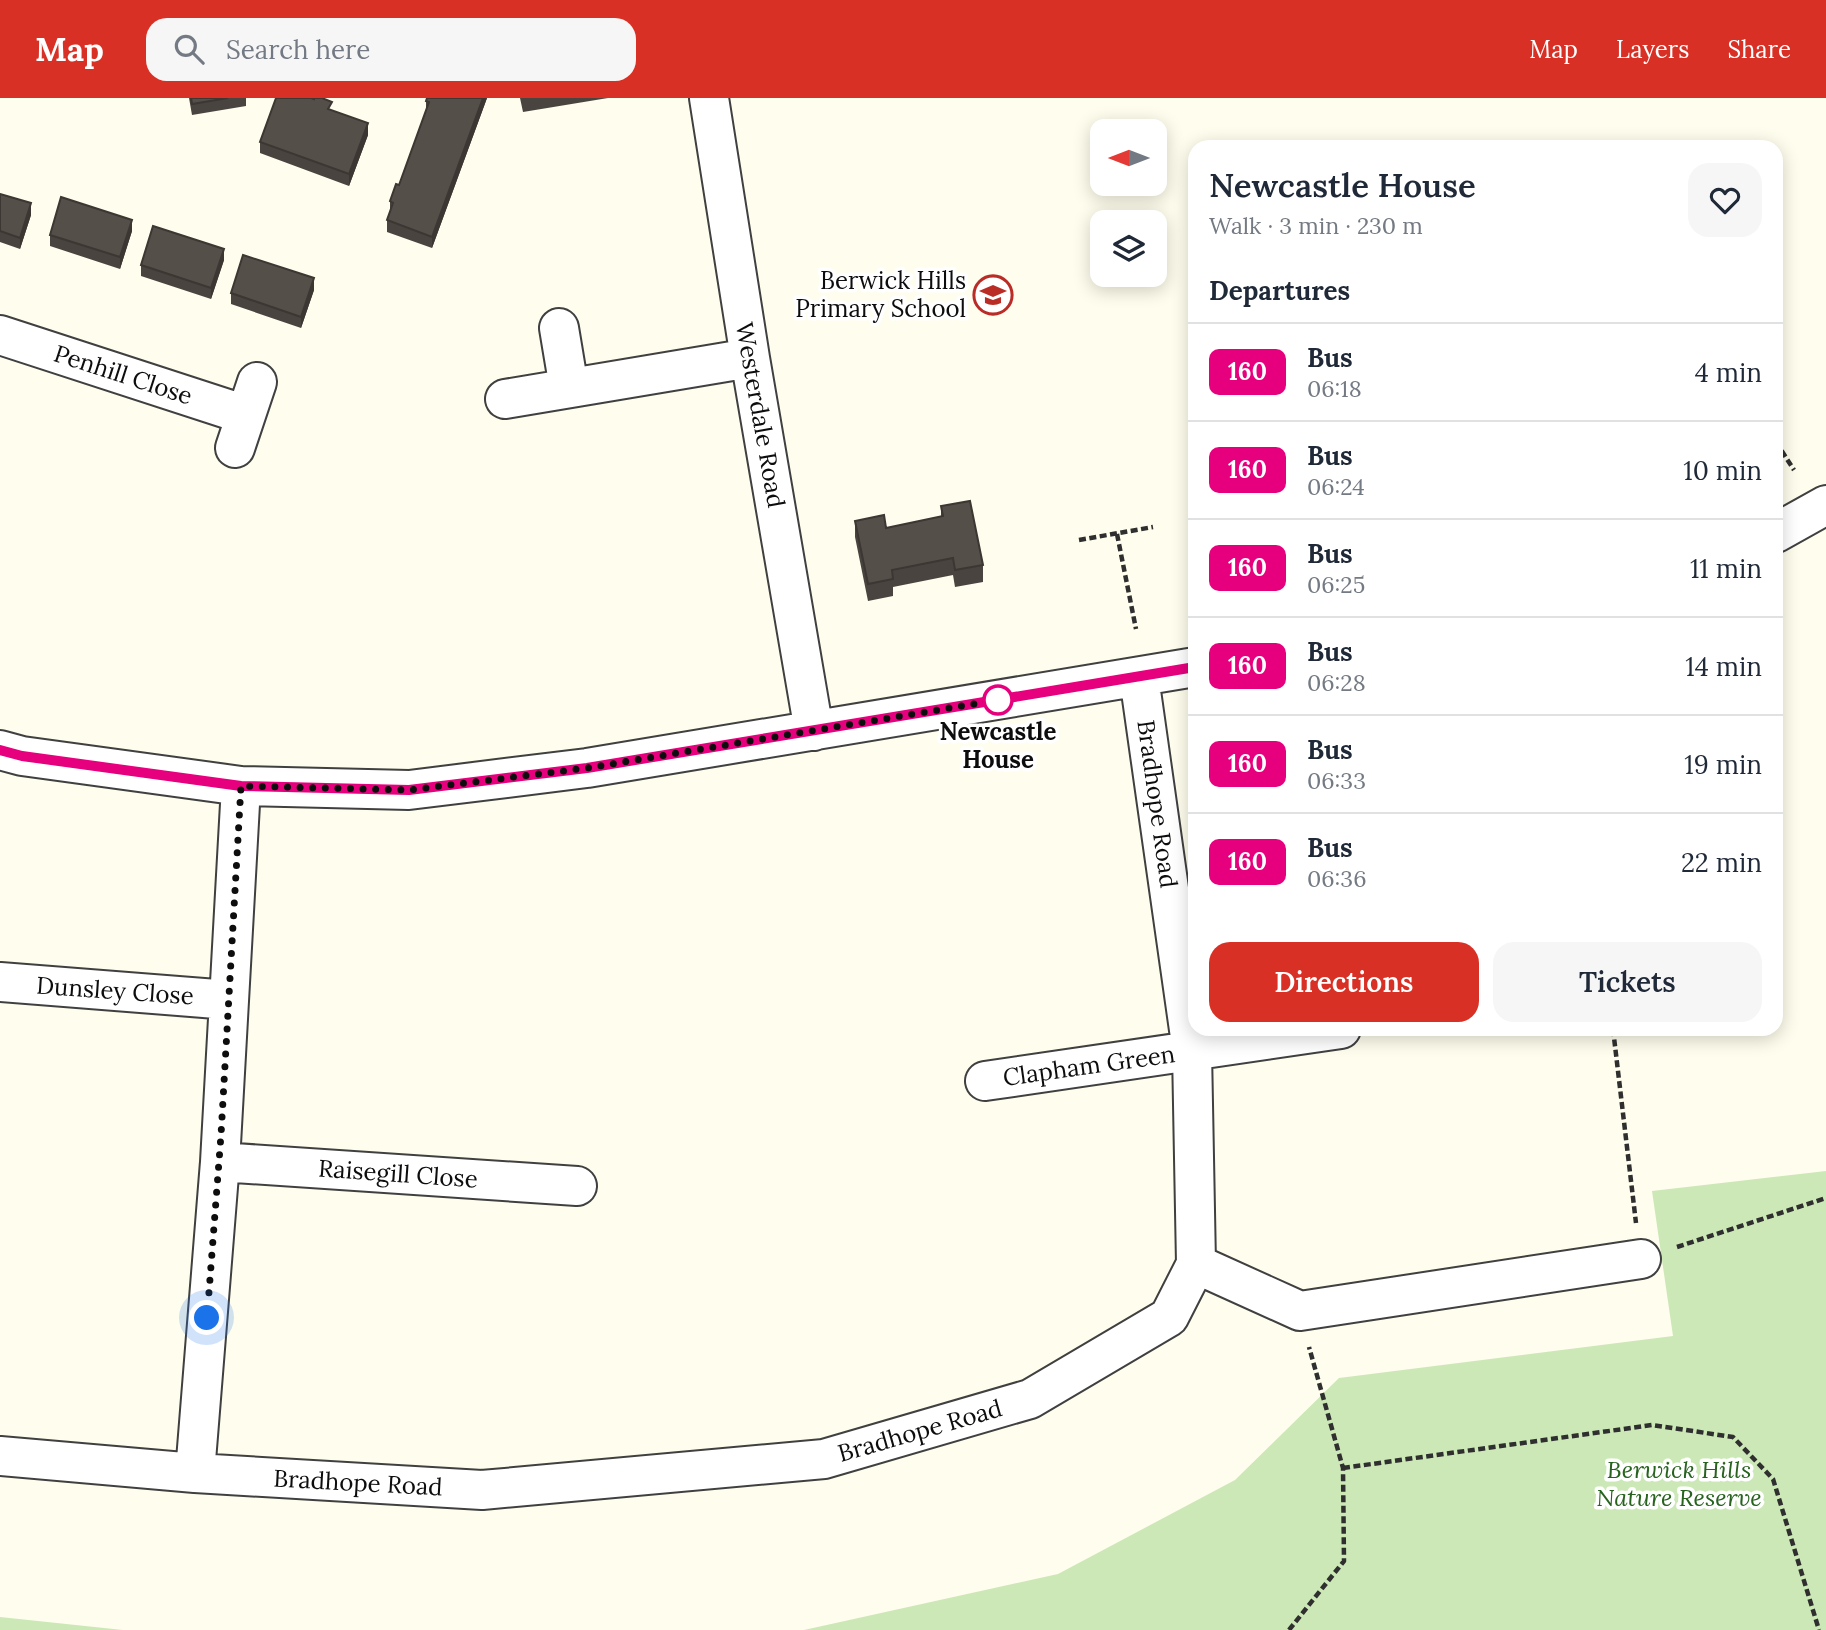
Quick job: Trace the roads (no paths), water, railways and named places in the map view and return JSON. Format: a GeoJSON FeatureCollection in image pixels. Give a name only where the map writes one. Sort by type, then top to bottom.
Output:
{"type":"FeatureCollection","features":[{"type":"Feature","properties":{"kind":"street","name":"Westerdale Road"},"geometry":{"type":"LineString","coordinates":[[709,98],[814,731]]}},
{"type":"Feature","properties":{"kind":"street"},"geometry":{"type":"LineString","coordinates":[[559,328],[569,388]]}},
{"type":"Feature","properties":{"kind":"street","name":"Penhill Close"},"geometry":{"type":"LineString","coordinates":[[0,335],[246,415]]}},
{"type":"Feature","properties":{"kind":"street"},"geometry":{"type":"LineString","coordinates":[[505,399],[750,358]]}},
{"type":"Feature","properties":{"kind":"street"},"geometry":{"type":"LineString","coordinates":[[1783,529],[1826,505]]}},
{"type":"Feature","properties":{"kind":"street"},"geometry":{"type":"LineString","coordinates":[[0,750],[22,756],[241,786],[409,790],[587,768],[1188,668]]}},
{"type":"Feature","properties":{"kind":"street","name":"Bradhope Road"},"geometry":{"type":"LineString","coordinates":[[1139,677],[1188,1023]]}},
{"type":"Feature","properties":{"kind":"street"},"geometry":{"type":"LineString","coordinates":[[195,1473],[219,1162],[241,786]]}},
{"type":"Feature","properties":{"kind":"street","name":"Dunsley Close"},"geometry":{"type":"LineString","coordinates":[[0,982],[229,1000]]}},
{"type":"Feature","properties":{"kind":"street","name":"Bradhope Road"},"geometry":{"type":"LineString","coordinates":[[0,1456],[195,1473],[482,1490],[824,1459],[1030,1399],[1169,1317],[1196,1264],[1190,1036]]}},
{"type":"Feature","properties":{"kind":"street","name":"Clapham Green"},"geometry":{"type":"LineString","coordinates":[[985,1081],[1294,1036]]}},
{"type":"Feature","properties":{"kind":"street","name":"Raisegill Close"},"geometry":{"type":"LineString","coordinates":[[219,1162],[577,1186]]}},
{"type":"Feature","properties":{"kind":"street"},"geometry":{"type":"LineString","coordinates":[[1196,1264],[1300,1311],[1641,1259]]}},
{"type":"Feature","properties":{"kind":"place","name":"Berwick Hills Primary School"},"geometry":{"type":"Point","coordinates":[993,295]}},
{"type":"Feature","properties":{"kind":"place","name":"Newcastle House"},"geometry":{"type":"Point","coordinates":[998,700]}},
{"type":"Feature","properties":{"kind":"park label","name":"Berwick Hills Nature Reserve"},"geometry":{"type":"Point","coordinates":[1679,1484]}}]}
